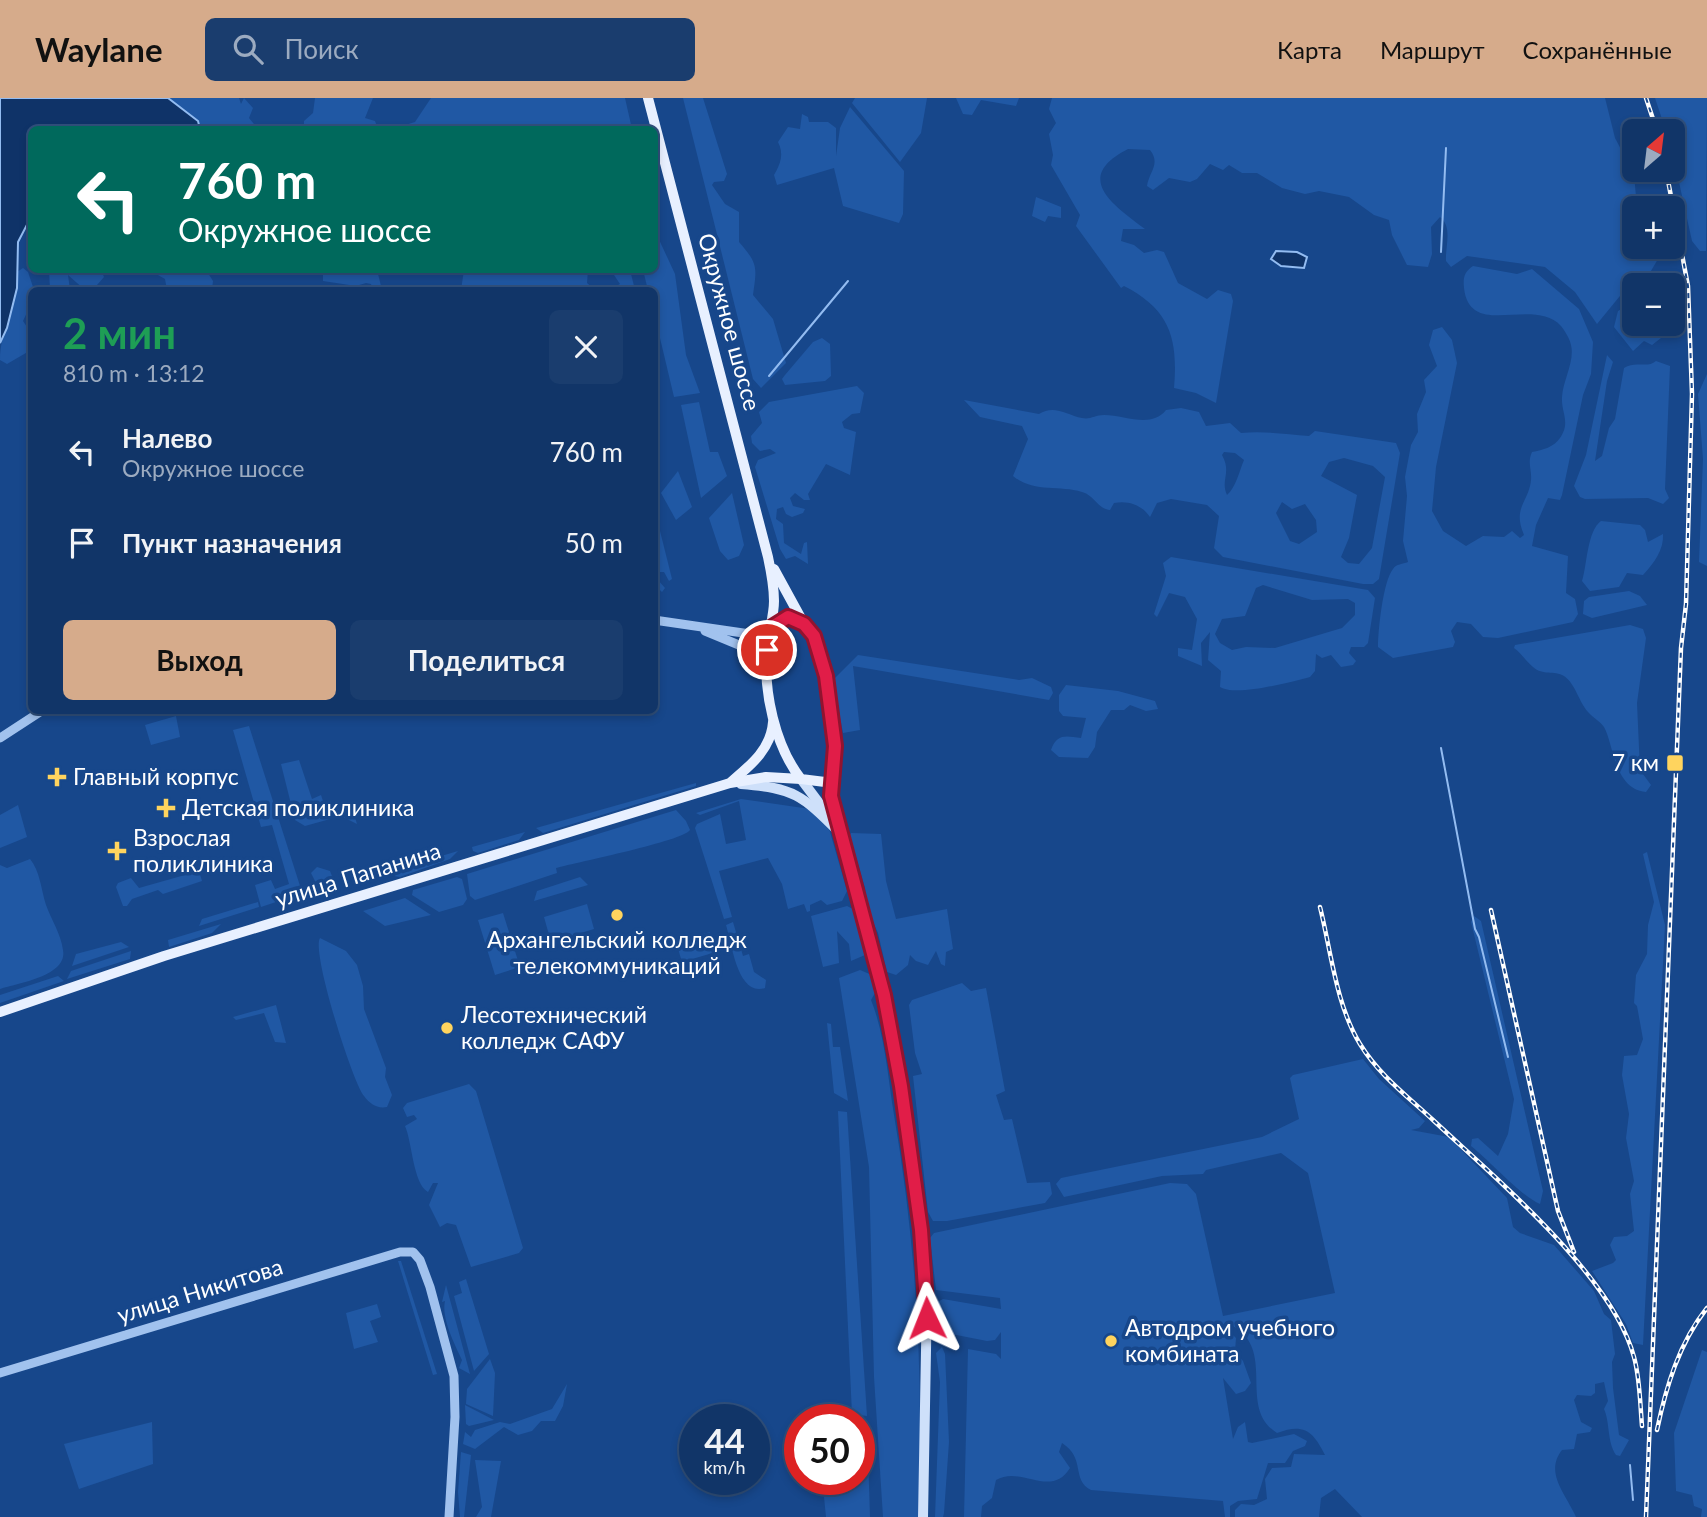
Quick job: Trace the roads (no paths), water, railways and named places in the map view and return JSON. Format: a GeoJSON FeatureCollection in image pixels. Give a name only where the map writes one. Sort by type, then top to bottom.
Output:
{"type":"FeatureCollection","features":[{"type":"Feature","properties":{"kind":"main road","name":"Окружное шоссе"},"geometry":{"type":"LineString","coordinates":[[648,98],[655,126]]}},
{"type":"Feature","properties":{"kind":"main road","name":"Окружное шоссе"},"geometry":{"type":"LineString","coordinates":[[658,136],[768,557],[774,601],[767,666],[773,715],[786,757],[839,833]]}},
{"type":"Feature","properties":{"kind":"main road","name":"Окружное шоссе"},"geometry":{"type":"LineString","coordinates":[[768,557],[804,624],[814,636],[826,676],[834,725],[835,771],[831,796],[884,995],[912,1154],[927,1295],[923,1517]]}},
{"type":"Feature","properties":{"kind":"main road"},"geometry":{"type":"LineString","coordinates":[[769,629],[788,617],[804,624]]}},
{"type":"Feature","properties":{"kind":"main road","name":"улица Папанина"},"geometry":{"type":"LineString","coordinates":[[730,783],[760,757],[771,736],[773,715]]}},
{"type":"Feature","properties":{"kind":"main road"},"geometry":{"type":"LineString","coordinates":[[801,779],[825,782],[835,771]]}},
{"type":"Feature","properties":{"kind":"main road","name":"улица Папанина"},"geometry":{"type":"LineString","coordinates":[[0,1012],[164,956],[730,783],[766,777],[801,779]]}},
{"type":"Feature","properties":{"kind":"main road","name":"улица Папанина"},"geometry":{"type":"LineString","coordinates":[[730,783],[775,787],[796,793],[809,802],[839,833]]}},
{"type":"Feature","properties":{"kind":"street"},"geometry":{"type":"LineString","coordinates":[[658,620],[750,634],[769,629]]}},
{"type":"Feature","properties":{"kind":"street"},"geometry":{"type":"LineString","coordinates":[[687,624],[751,650],[767,666]]}},
{"type":"Feature","properties":{"kind":"street"},"geometry":{"type":"LineString","coordinates":[[0,738],[37,714]]}},
{"type":"Feature","properties":{"kind":"street","name":"улица Никитова"},"geometry":{"type":"LineString","coordinates":[[0,1373],[325,1272],[400,1252],[413,1252],[420,1260],[430,1287],[454,1376],[455,1418],[449,1517]]}},
{"type":"Feature","properties":{"kind":"waterway"},"geometry":{"type":"LineString","coordinates":[[1441,252],[1446,148]]}},
{"type":"Feature","properties":{"kind":"waterway"},"geometry":{"type":"LineString","coordinates":[[769,376],[848,281]]}},
{"type":"Feature","properties":{"kind":"waterway"},"geometry":{"type":"LineString","coordinates":[[1441,748],[1475,929],[1508,1057]]}},
{"type":"Feature","properties":{"kind":"waterway"},"geometry":{"type":"LineString","coordinates":[[1630,1465],[1633,1500]]}},
{"type":"Feature","properties":{"kind":"railway"},"geometry":{"type":"LineString","coordinates":[[1646,98],[1653,119]]}},
{"type":"Feature","properties":{"kind":"railway"},"geometry":{"type":"LineString","coordinates":[[1646,1517],[1681,648],[1686,604],[1692,394],[1688,286],[1668,182]]}},
{"type":"Feature","properties":{"kind":"railway"},"geometry":{"type":"LineString","coordinates":[[1320,907],[1340,995],[1360,1044],[1394,1085],[1518,1199],[1577,1261],[1602,1294],[1622,1326],[1634,1357],[1642,1426]]}},
{"type":"Feature","properties":{"kind":"railway"},"geometry":{"type":"LineString","coordinates":[[1491,910],[1558,1211],[1574,1252]]}},
{"type":"Feature","properties":{"kind":"railway"},"geometry":{"type":"LineString","coordinates":[[1657,1430],[1681,1351],[1707,1308]]}},
{"type":"Feature","properties":{"kind":"place","name":"7 км"},"geometry":{"type":"Point","coordinates":[1675,763]}},
{"type":"Feature","properties":{"kind":"place","name":"Главный корпус"},"geometry":{"type":"Point","coordinates":[57,777]}},
{"type":"Feature","properties":{"kind":"place","name":"Детская поликлиника"},"geometry":{"type":"Point","coordinates":[166,808]}},
{"type":"Feature","properties":{"kind":"place","name":"Взрослая поликлиника"},"geometry":{"type":"Point","coordinates":[117,851]}},
{"type":"Feature","properties":{"kind":"place","name":"Архангельский колледж телекоммуникаций"},"geometry":{"type":"Point","coordinates":[617,915]}},
{"type":"Feature","properties":{"kind":"place","name":"Лесотехнический колледж САФУ"},"geometry":{"type":"Point","coordinates":[447,1028]}},
{"type":"Feature","properties":{"kind":"place","name":"Автодром учебного комбината"},"geometry":{"type":"Point","coordinates":[1111,1341]}}]}
